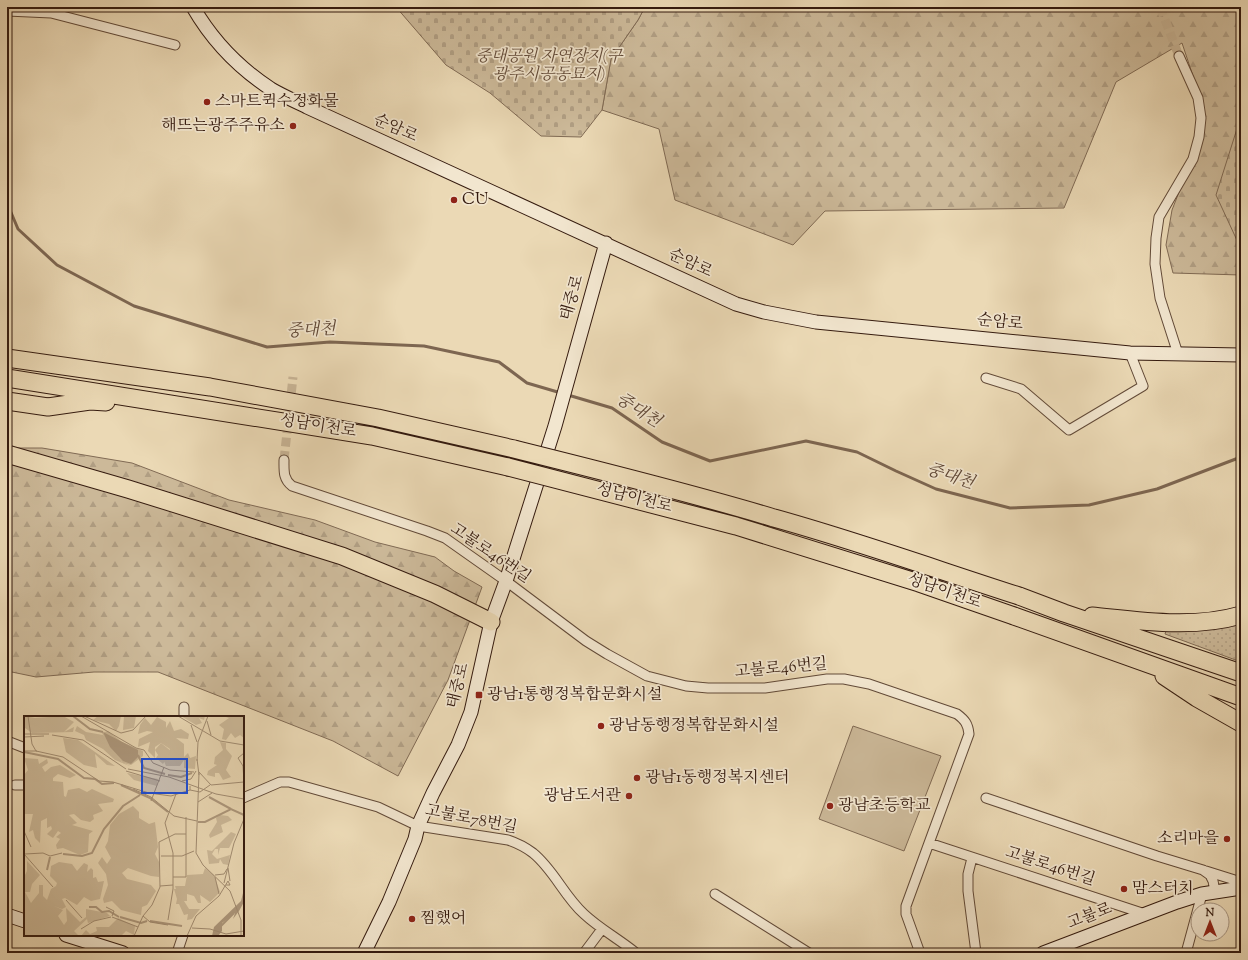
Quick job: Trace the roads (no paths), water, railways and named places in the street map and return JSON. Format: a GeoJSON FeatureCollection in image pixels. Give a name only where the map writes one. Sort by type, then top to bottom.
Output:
{"type":"FeatureCollection","features":[{"type":"Feature","properties":{"kind":"highway","name":"성남이천로"},"geometry":{"type":"LineString","coordinates":[[7,358],[225,390],[378,418],[514,449],[706,498],[893,555],[1019,596],[1241,674]]}},
{"type":"Feature","properties":{"kind":"highway","name":"성남이천로"},"geometry":{"type":"LineString","coordinates":[[7,378],[372,436],[508,467],[736,526],[919,583],[1241,696]]}},
{"type":"Feature","properties":{"kind":"highway"},"geometry":{"type":"LineString","coordinates":[[7,401],[48,407],[90,401],[198,408]]}},
{"type":"Feature","properties":{"kind":"highway"},"geometry":{"type":"LineString","coordinates":[[7,454],[128,489],[342,556],[435,594],[491,622]]}},
{"type":"Feature","properties":{"kind":"highway"},"geometry":{"type":"LineString","coordinates":[[1064,613],[1162,623],[1199,622],[1241,615]]}},
{"type":"Feature","properties":{"kind":"highway"},"geometry":{"type":"LineString","coordinates":[[1142,661],[1197,698],[1241,723]]}},
{"type":"Feature","properties":{"kind":"street","name":"순암로"},"geometry":{"type":"LineString","coordinates":[[193,7],[202,22],[221,46],[244,69],[272,89],[307,107],[736,304],[796,319],[1130,353],[1241,355]]}},
{"type":"Feature","properties":{"kind":"street"},"geometry":{"type":"LineString","coordinates":[[7,11],[51,13],[175,45]]}},
{"type":"Feature","properties":{"kind":"street"},"geometry":{"type":"LineString","coordinates":[[1178,354],[1160,298],[1155,264],[1156,238],[1159,217],[1193,160],[1200,131],[1201,118],[1198,98],[1180,56]]}},
{"type":"Feature","properties":{"kind":"street","name":"태중로"},"geometry":{"type":"LineString","coordinates":[[364,953],[389,902],[415,839],[418,826],[458,745],[471,712],[491,622],[506,581],[557,415],[606,243]]}},
{"type":"Feature","properties":{"kind":"street"},"geometry":{"type":"LineString","coordinates":[[986,378],[1020,389],[1069,430],[1143,386],[1130,353]]}},
{"type":"Feature","properties":{"kind":"street","name":"고불로46번길"},"geometry":{"type":"LineString","coordinates":[[284,460],[284,474],[287,482],[292,486],[444,538],[506,581],[591,644],[647,676],[686,686],[748,689],[827,679],[844,679],[869,684],[958,714],[965,720],[969,734],[929,843],[1145,914]]}},
{"type":"Feature","properties":{"kind":"street"},"geometry":{"type":"LineString","coordinates":[[184,707],[184,716]]}},
{"type":"Feature","properties":{"kind":"street"},"geometry":{"type":"LineString","coordinates":[[7,741],[24,748]]}},
{"type":"Feature","properties":{"kind":"street","name":"고불로78번길"},"geometry":{"type":"LineString","coordinates":[[244,798],[280,782],[289,782],[378,807],[418,826],[508,840],[522,845],[533,853],[546,866],[571,902],[585,916],[636,953]]}},
{"type":"Feature","properties":{"kind":"street"},"geometry":{"type":"LineString","coordinates":[[986,798],[1157,856],[1241,882]]}},
{"type":"Feature","properties":{"kind":"street"},"geometry":{"type":"LineString","coordinates":[[920,953],[906,914],[906,906],[929,843]]}},
{"type":"Feature","properties":{"kind":"street"},"geometry":{"type":"LineString","coordinates":[[972,858],[968,874],[968,891],[976,953]]}},
{"type":"Feature","properties":{"kind":"street"},"geometry":{"type":"LineString","coordinates":[[1203,870],[1210,875],[1215,891]]}},
{"type":"Feature","properties":{"kind":"street","name":"고불로"},"geometry":{"type":"LineString","coordinates":[[1044,953],[1145,914],[1202,894],[1241,888]]}},
{"type":"Feature","properties":{"kind":"street"},"geometry":{"type":"LineString","coordinates":[[715,894],[810,953]]}},
{"type":"Feature","properties":{"kind":"street"},"geometry":{"type":"LineString","coordinates":[[1186,953],[1202,894]]}},
{"type":"Feature","properties":{"kind":"street"},"geometry":{"type":"LineString","coordinates":[[7,915],[24,921]]}},
{"type":"Feature","properties":{"kind":"street"},"geometry":{"type":"LineString","coordinates":[[584,953],[602,929]]}},
{"type":"Feature","properties":{"kind":"street"},"geometry":{"type":"LineString","coordinates":[[69,936],[123,953]]}},
{"type":"Feature","properties":{"kind":"street"},"geometry":{"type":"LineString","coordinates":[[177,953],[183,936]]}},
{"type":"Feature","properties":{"kind":"waterway","name":"중대천"},"geometry":{"type":"LineString","coordinates":[[7,203],[18,229],[57,265],[134,306],[267,347],[330,342],[424,346],[499,362],[527,383],[561,393]]}},
{"type":"Feature","properties":{"kind":"waterway","name":"중대천"},"geometry":{"type":"LineString","coordinates":[[568,395],[612,408],[662,442],[710,461],[806,441],[857,452],[936,489],[1010,508],[1089,505],[1157,489],[1241,457]]}},
{"type":"Feature","properties":{"kind":"tunnel"},"geometry":{"type":"LineString","coordinates":[[1162,7],[1162,12],[1179,56]]}},
{"type":"Feature","properties":{"kind":"tunnel"},"geometry":{"type":"LineString","coordinates":[[284,460],[293,377]]}},
{"type":"Feature","properties":{"kind":"place","name":"스마트퀵수정화물"},"geometry":{"type":"Point","coordinates":[207,102]}},
{"type":"Feature","properties":{"kind":"place","name":"해뜨는광주주유소"},"geometry":{"type":"Point","coordinates":[293,126]}},
{"type":"Feature","properties":{"kind":"place","name":"CU"},"geometry":{"type":"Point","coordinates":[454,200]}},
{"type":"Feature","properties":{"kind":"place","name":"광남1통행정복합문화시설"},"geometry":{"type":"Point","coordinates":[479,695]}},
{"type":"Feature","properties":{"kind":"place","name":"광남동행정복합문화시설"},"geometry":{"type":"Point","coordinates":[601,726]}},
{"type":"Feature","properties":{"kind":"place","name":"광남1동행정복지센터"},"geometry":{"type":"Point","coordinates":[637,778]}},
{"type":"Feature","properties":{"kind":"place","name":"광남도서관"},"geometry":{"type":"Point","coordinates":[629,796]}},
{"type":"Feature","properties":{"kind":"place","name":"광남초등학교"},"geometry":{"type":"Point","coordinates":[830,806]}},
{"type":"Feature","properties":{"kind":"place","name":"소리마을"},"geometry":{"type":"Point","coordinates":[1227,839]}},
{"type":"Feature","properties":{"kind":"place","name":"맘스터치"},"geometry":{"type":"Point","coordinates":[1124,889]}},
{"type":"Feature","properties":{"kind":"place","name":"찜했어"},"geometry":{"type":"Point","coordinates":[412,919]}},
{"type":"Feature","properties":{"kind":"park label","name":"중대공원 자연장지(구 광주시공동묘지)"},"geometry":{"type":"Point","coordinates":[549,66]}}]}
